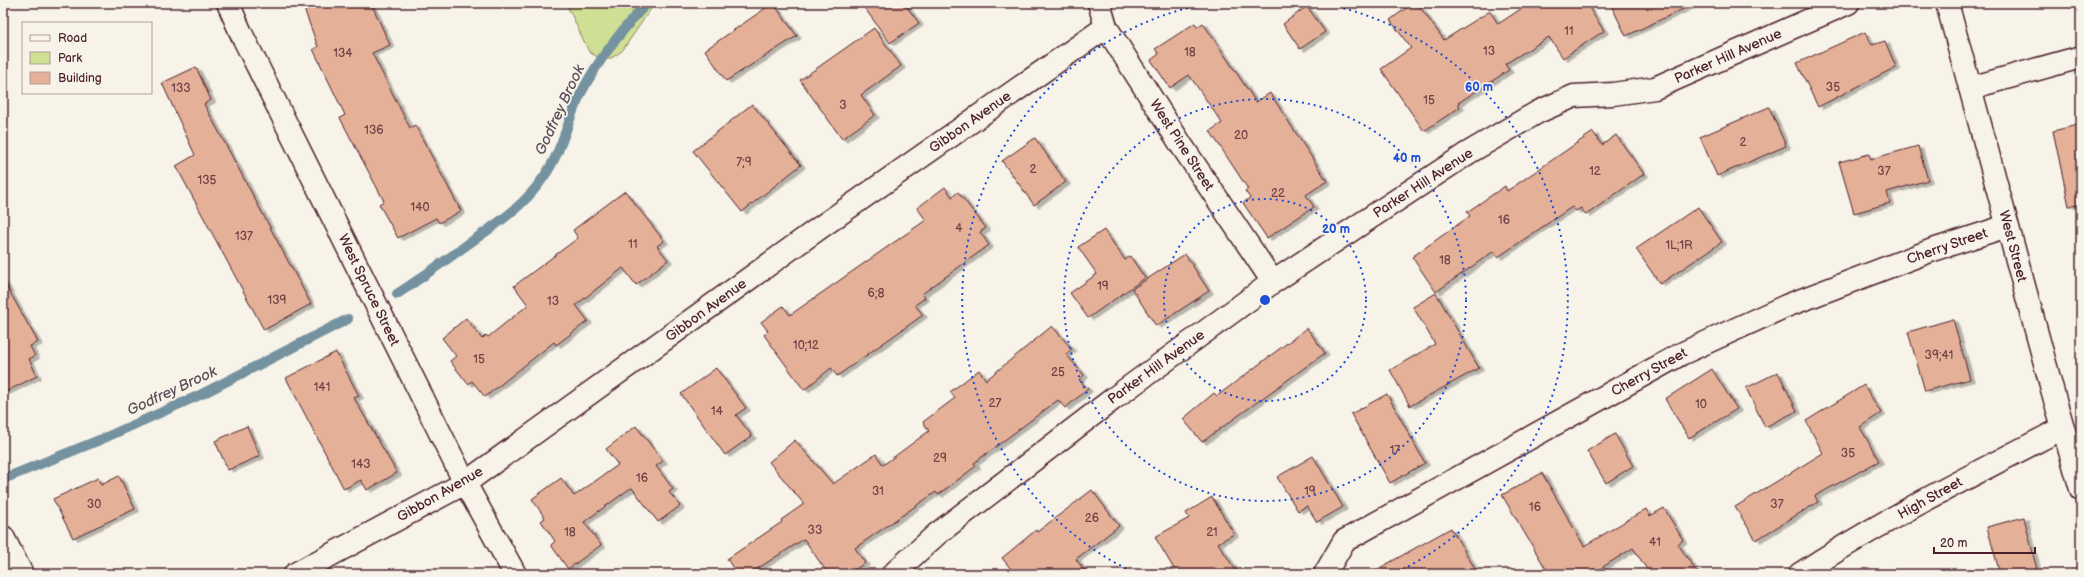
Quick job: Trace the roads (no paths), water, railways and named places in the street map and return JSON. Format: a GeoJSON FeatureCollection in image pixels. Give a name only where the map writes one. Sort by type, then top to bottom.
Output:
{"type":"FeatureCollection","features":[{"type":"Feature","properties":{"kind":"street","name":"West Spruce Street"},"geometry":{"type":"LineString","coordinates":[[228,3],[241,33],[465,483],[515,574]]}},
{"type":"Feature","properties":{"kind":"street","name":"West Pine Street"},"geometry":{"type":"LineString","coordinates":[[1099,3],[1106,27],[1272,282]]}},
{"type":"Feature","properties":{"kind":"street","name":"Parker Hill Avenue"},"geometry":{"type":"LineString","coordinates":[[893,574],[937,534],[1113,398],[1272,282],[1468,153],[1538,112],[1574,96],[1613,94],[1655,88],[1848,3]]}},
{"type":"Feature","properties":{"kind":"street","name":"West Street"},"geometry":{"type":"LineString","coordinates":[[1947,3],[2007,226],[2071,440],[2081,489]]}},
{"type":"Feature","properties":{"kind":"street","name":"Gibbon Avenue"},"geometry":{"type":"LineString","coordinates":[[295,574],[465,483],[818,229],[1106,27]]}},
{"type":"Feature","properties":{"kind":"street"},"geometry":{"type":"LineString","coordinates":[[1970,88],[2081,57]]}},
{"type":"Feature","properties":{"kind":"street","name":"Cherry Street"},"geometry":{"type":"LineString","coordinates":[[1325,574],[1344,541],[1681,354],[1786,306],[1930,251],[2007,226]]}},
{"type":"Feature","properties":{"kind":"street","name":"High Street"},"geometry":{"type":"LineString","coordinates":[[1800,574],[1834,552],[1950,486],[2071,440]]}},
{"type":"Feature","properties":{"kind":"street"},"geometry":{"type":"LineString","coordinates":[[3,537],[22,574]]}},
{"type":"Feature","properties":{"kind":"waterway","name":"Godfrey Brook"},"geometry":{"type":"LineString","coordinates":[[397,294],[496,224],[517,207],[535,189],[549,170],[575,106],[589,78],[616,39],[647,3]]}},
{"type":"Feature","properties":{"kind":"waterway","name":"Godfrey Brook"},"geometry":{"type":"LineString","coordinates":[[3,479],[102,439],[202,394],[348,319]]}}]}
